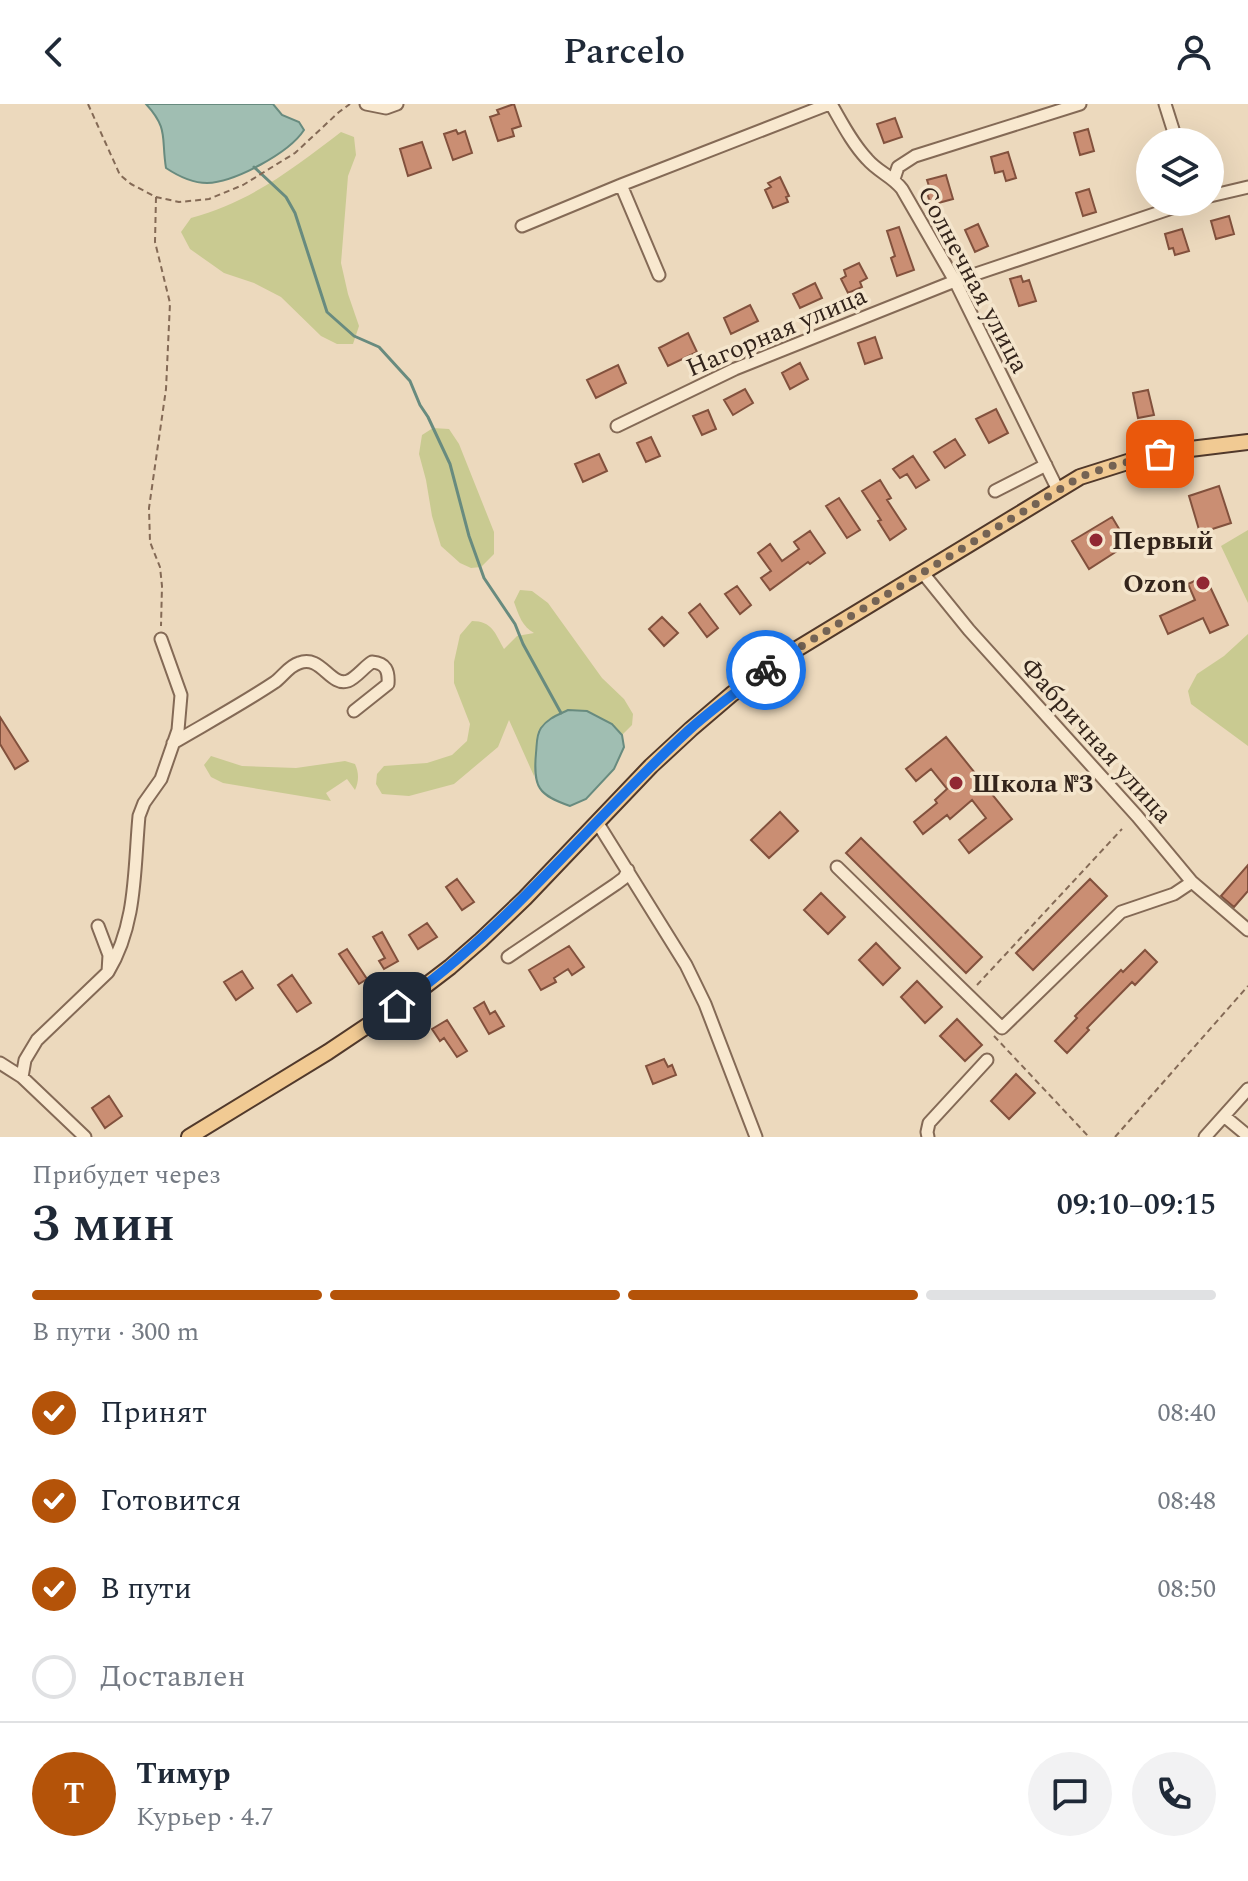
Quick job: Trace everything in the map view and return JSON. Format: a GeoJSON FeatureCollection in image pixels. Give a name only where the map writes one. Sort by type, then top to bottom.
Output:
{"type":"FeatureCollection","features":[{"type":"Feature","properties":{"kind":"main road"},"geometry":{"type":"LineString","coordinates":[[189,1137],[340,1044],[450,967],[525,898],[651,766],[732,694],[787,655],[1080,477],[1137,459],[1248,442]]}},
{"type":"Feature","properties":{"kind":"street"},"geometry":{"type":"LineString","coordinates":[[366,104],[391,106]]}},
{"type":"Feature","properties":{"kind":"street"},"geometry":{"type":"LineString","coordinates":[[522,226],[830,104]]}},
{"type":"Feature","properties":{"kind":"street","name":"Солнечная улица"},"geometry":{"type":"LineString","coordinates":[[830,104],[866,159],[894,179],[902,189],[955,281],[1058,490]]}},
{"type":"Feature","properties":{"kind":"street"},"geometry":{"type":"LineString","coordinates":[[894,179],[898,167],[915,156],[1080,104]]}},
{"type":"Feature","properties":{"kind":"street"},"geometry":{"type":"LineString","coordinates":[[1165,104],[1173,128]]}},
{"type":"Feature","properties":{"kind":"street"},"geometry":{"type":"LineString","coordinates":[[621,185],[659,275]]}},
{"type":"Feature","properties":{"kind":"street"},"geometry":{"type":"LineString","coordinates":[[1224,193],[1248,187]]}},
{"type":"Feature","properties":{"kind":"street","name":"Нагорная улица"},"geometry":{"type":"LineString","coordinates":[[617,426],[735,369],[955,281],[1148,216]]}},
{"type":"Feature","properties":{"kind":"street"},"geometry":{"type":"LineString","coordinates":[[995,491],[1046,465]]}},
{"type":"Feature","properties":{"kind":"street","name":"Фабричная улица"},"geometry":{"type":"LineString","coordinates":[[922,572],[969,630],[1137,816],[1192,882],[1248,930]]}},
{"type":"Feature","properties":{"kind":"street"},"geometry":{"type":"LineString","coordinates":[[22,1077],[25,1060],[37,1040],[108,972],[119,955],[132,909],[139,816],[161,779],[178,730],[181,695],[161,639]]}},
{"type":"Feature","properties":{"kind":"street"},"geometry":{"type":"LineString","coordinates":[[173,743],[303,661],[313,662],[328,671],[335,680],[344,682],[372,662],[385,666],[389,674],[388,684],[354,711]]}},
{"type":"Feature","properties":{"kind":"street"},"geometry":{"type":"LineString","coordinates":[[597,822],[686,965],[705,1004],[756,1137]]}},
{"type":"Feature","properties":{"kind":"street"},"geometry":{"type":"LineString","coordinates":[[837,867],[1002,1028],[1121,912],[1174,894],[1192,882]]}},
{"type":"Feature","properties":{"kind":"street"},"geometry":{"type":"LineString","coordinates":[[508,957],[616,884],[628,870]]}},
{"type":"Feature","properties":{"kind":"street"},"geometry":{"type":"LineString","coordinates":[[98,926],[109,955],[108,972]]}},
{"type":"Feature","properties":{"kind":"street"},"geometry":{"type":"LineString","coordinates":[[928,1137],[929,1123],[987,1060]]}},
{"type":"Feature","properties":{"kind":"street"},"geometry":{"type":"LineString","coordinates":[[0,1063],[22,1077],[85,1137]]}},
{"type":"Feature","properties":{"kind":"street"},"geometry":{"type":"LineString","coordinates":[[1205,1137],[1248,1089]]}},
{"type":"Feature","properties":{"kind":"street"},"geometry":{"type":"LineString","coordinates":[[1224,1116],[1248,1136]]}},
{"type":"Feature","properties":{"kind":"path"},"geometry":{"type":"LineString","coordinates":[[88,104],[120,175],[156,197],[179,202],[209,199],[243,185],[295,153],[350,104]]}},
{"type":"Feature","properties":{"kind":"path"},"geometry":{"type":"LineString","coordinates":[[156,197],[155,242],[170,303],[166,389],[149,508],[150,542],[160,567],[162,586],[161,639]]}},
{"type":"Feature","properties":{"kind":"path"},"geometry":{"type":"LineString","coordinates":[[1115,1137],[1248,986]]}},
{"type":"Feature","properties":{"kind":"green space"},"geometry":{"type":"Polygon","coordinates":[[[341,132],[354,137],[356,155],[348,176],[341,263],[359,326],[353,344],[337,344],[321,336],[281,297],[254,283],[224,273],[190,249],[181,232],[191,218],[252,194],[341,132]]]}},
{"type":"Feature","properties":{"kind":"green space"},"geometry":{"type":"Polygon","coordinates":[[[433,428],[449,429],[459,444],[494,532],[494,554],[481,567],[471,568],[460,563],[441,546],[419,454],[422,435],[433,428]]]}},
{"type":"Feature","properties":{"kind":"green space"},"geometry":{"type":"Polygon","coordinates":[[[1248,530],[1248,603],[1221,546],[1248,530]]]}},
{"type":"Feature","properties":{"kind":"green space"},"geometry":{"type":"Polygon","coordinates":[[[520,590],[532,591],[548,603],[602,678],[624,699],[633,714],[632,725],[622,735],[612,724],[568,710],[549,719],[538,731],[534,776],[509,720],[498,747],[454,784],[409,796],[382,794],[376,784],[377,774],[384,766],[427,763],[452,755],[467,741],[470,724],[454,683],[454,662],[460,635],[472,621],[484,623],[492,629],[504,649],[517,636],[534,633],[524,624],[514,602],[520,590]]]}},
{"type":"Feature","properties":{"kind":"green space"},"geometry":{"type":"Polygon","coordinates":[[[1248,634],[1248,746],[1191,704],[1188,691],[1197,674],[1224,656],[1248,634]]]}},
{"type":"Feature","properties":{"kind":"green space"},"geometry":{"type":"Polygon","coordinates":[[[211,756],[242,766],[296,768],[345,761],[355,764],[357,783],[355,790],[347,779],[326,793],[331,801],[223,783],[211,777],[204,765],[211,756]]]}},
{"type":"Feature","properties":{"kind":"shaded area"},"geometry":{"type":"Polygon","coordinates":[[[146,104],[273,104],[282,115],[299,122],[304,130],[286,148],[260,165],[232,178],[201,183],[166,168],[161,127],[146,104]]]}},
{"type":"Feature","properties":{"kind":"shaded area"},"geometry":{"type":"Polygon","coordinates":[[[568,710],[587,711],[612,724],[622,735],[624,747],[614,769],[586,799],[570,806],[544,793],[537,782],[535,765],[537,737],[541,728],[550,719],[568,710]]]}},
{"type":"Feature","properties":{"kind":"building"},"geometry":{"type":"Polygon","coordinates":[[[514,104],[521,126],[512,129],[514,136],[498,141],[490,117],[499,114],[497,110],[514,104]]]}},
{"type":"Feature","properties":{"kind":"building"},"geometry":{"type":"Polygon","coordinates":[[[895,118],[902,137],[884,143],[877,124],[895,118]]]}},
{"type":"Feature","properties":{"kind":"building"},"geometry":{"type":"Polygon","coordinates":[[[1088,129],[1094,151],[1080,155],[1074,133],[1088,129]]]}},
{"type":"Feature","properties":{"kind":"building"},"geometry":{"type":"Polygon","coordinates":[[[456,130],[458,134],[465,131],[472,153],[453,160],[444,134],[456,130]]]}},
{"type":"Feature","properties":{"kind":"building"},"geometry":{"type":"Polygon","coordinates":[[[422,142],[431,168],[408,176],[400,149],[422,142]]]}},
{"type":"Feature","properties":{"kind":"building"},"geometry":{"type":"Polygon","coordinates":[[[1008,152],[1016,178],[1006,181],[1003,171],[995,173],[991,157],[1008,152]]]}},
{"type":"Feature","properties":{"kind":"building"},"geometry":{"type":"Polygon","coordinates":[[[946,175],[953,199],[931,205],[926,190],[930,189],[927,180],[946,175]]]}},
{"type":"Feature","properties":{"kind":"building"},"geometry":{"type":"Polygon","coordinates":[[[780,177],[789,196],[786,197],[788,202],[773,208],[765,190],[771,187],[768,183],[780,177]]]}},
{"type":"Feature","properties":{"kind":"building"},"geometry":{"type":"Polygon","coordinates":[[[1089,189],[1096,212],[1083,216],[1076,193],[1089,189]]]}},
{"type":"Feature","properties":{"kind":"building"},"geometry":{"type":"Polygon","coordinates":[[[1229,216],[1234,234],[1216,239],[1211,221],[1229,216]]]}},
{"type":"Feature","properties":{"kind":"building"},"geometry":{"type":"Polygon","coordinates":[[[978,224],[988,246],[975,252],[965,230],[978,224]]]}},
{"type":"Feature","properties":{"kind":"building"},"geometry":{"type":"Polygon","coordinates":[[[899,227],[914,270],[897,276],[887,231],[899,227]]]}},
{"type":"Feature","properties":{"kind":"building"},"geometry":{"type":"Polygon","coordinates":[[[1182,229],[1189,251],[1175,255],[1173,248],[1169,249],[1165,234],[1182,229]]]}},
{"type":"Feature","properties":{"kind":"building"},"geometry":{"type":"Polygon","coordinates":[[[859,263],[867,278],[860,282],[862,287],[848,293],[841,279],[846,276],[844,270],[859,263]]]}},
{"type":"Feature","properties":{"kind":"building"},"geometry":{"type":"Polygon","coordinates":[[[1021,276],[1023,282],[1029,280],[1036,301],[1019,306],[1010,279],[1021,276]]]}},
{"type":"Feature","properties":{"kind":"building"},"geometry":{"type":"Polygon","coordinates":[[[815,283],[822,298],[800,308],[793,294],[815,283]]]}},
{"type":"Feature","properties":{"kind":"building"},"geometry":{"type":"Polygon","coordinates":[[[750,305],[758,321],[731,334],[724,318],[750,305]]]}},
{"type":"Feature","properties":{"kind":"building"},"geometry":{"type":"Polygon","coordinates":[[[688,333],[697,352],[668,366],[659,348],[688,333]]]}},
{"type":"Feature","properties":{"kind":"building"},"geometry":{"type":"Polygon","coordinates":[[[875,337],[882,358],[865,364],[858,343],[875,337]]]}},
{"type":"Feature","properties":{"kind":"building"},"geometry":{"type":"Polygon","coordinates":[[[800,363],[808,379],[790,389],[782,373],[800,363]]]}},
{"type":"Feature","properties":{"kind":"building"},"geometry":{"type":"Polygon","coordinates":[[[618,365],[626,383],[596,398],[587,380],[618,365]]]}},
{"type":"Feature","properties":{"kind":"building"},"geometry":{"type":"Polygon","coordinates":[[[745,389],[753,403],[733,415],[724,400],[745,389]]]}},
{"type":"Feature","properties":{"kind":"building"},"geometry":{"type":"Polygon","coordinates":[[[1148,390],[1154,415],[1138,418],[1133,393],[1148,390]]]}},
{"type":"Feature","properties":{"kind":"building"},"geometry":{"type":"Polygon","coordinates":[[[996,409],[1008,433],[989,443],[976,419],[996,409]]]}},
{"type":"Feature","properties":{"kind":"building"},"geometry":{"type":"Polygon","coordinates":[[[708,410],[716,429],[702,435],[693,416],[708,410]]]}},
{"type":"Feature","properties":{"kind":"building"},"geometry":{"type":"Polygon","coordinates":[[[651,437],[660,456],[646,462],[637,443],[651,437]]]}},
{"type":"Feature","properties":{"kind":"building"},"geometry":{"type":"Polygon","coordinates":[[[955,439],[965,455],[945,468],[934,452],[955,439]]]}},
{"type":"Feature","properties":{"kind":"building"},"geometry":{"type":"Polygon","coordinates":[[[599,454],[607,471],[583,482],[575,464],[599,454]]]}},
{"type":"Feature","properties":{"kind":"building"},"geometry":{"type":"Polygon","coordinates":[[[913,456],[929,480],[916,488],[907,474],[900,478],[893,469],[913,456]]]}},
{"type":"Feature","properties":{"kind":"building"},"geometry":{"type":"Polygon","coordinates":[[[880,480],[891,498],[887,500],[906,529],[890,540],[862,491],[880,480]]]}},
{"type":"Feature","properties":{"kind":"building"},"geometry":{"type":"Polygon","coordinates":[[[1219,486],[1231,523],[1200,533],[1189,496],[1219,486]]]}},
{"type":"Feature","properties":{"kind":"building"},"geometry":{"type":"Polygon","coordinates":[[[839,498],[860,530],[847,538],[826,506],[839,498]]]}},
{"type":"Feature","properties":{"kind":"building"},"geometry":{"type":"Polygon","coordinates":[[[1112,517],[1128,544],[1089,569],[1072,541],[1112,517]]]}},
{"type":"Feature","properties":{"kind":"building"},"geometry":{"type":"Polygon","coordinates":[[[810,531],[825,553],[770,590],[761,578],[771,571],[758,553],[770,544],[782,561],[799,549],[794,542],[810,531]]]}},
{"type":"Feature","properties":{"kind":"building"},"geometry":{"type":"Polygon","coordinates":[[[1205,576],[1228,625],[1210,633],[1203,618],[1168,634],[1160,616],[1195,600],[1188,584],[1205,576]]]}},
{"type":"Feature","properties":{"kind":"building"},"geometry":{"type":"Polygon","coordinates":[[[737,586],[751,605],[740,614],[725,594],[737,586]]]}},
{"type":"Feature","properties":{"kind":"building"},"geometry":{"type":"Polygon","coordinates":[[[700,604],[718,628],[707,637],[689,613],[700,604]]]}},
{"type":"Feature","properties":{"kind":"building"},"geometry":{"type":"Polygon","coordinates":[[[662,617],[678,633],[664,646],[649,629],[662,617]]]}},
{"type":"Feature","properties":{"kind":"building"},"geometry":{"type":"Polygon","coordinates":[[[0,717],[28,761],[15,769],[0,744],[0,717]]]}},
{"type":"Feature","properties":{"kind":"building"},"geometry":{"type":"Polygon","coordinates":[[[946,737],[1012,819],[969,853],[959,840],[986,818],[972,800],[950,819],[947,815],[923,834],[914,822],[937,803],[935,800],[947,789],[931,769],[916,781],[906,769],[946,737]]]}},
{"type":"Feature","properties":{"kind":"building"},"geometry":{"type":"Polygon","coordinates":[[[780,812],[798,831],[769,858],[751,840],[780,812]]]}},
{"type":"Feature","properties":{"kind":"building"},"geometry":{"type":"Polygon","coordinates":[[[861,838],[982,957],[966,973],[846,853],[861,838]]]}},
{"type":"Feature","properties":{"kind":"building"},"geometry":{"type":"Polygon","coordinates":[[[1248,865],[1248,891],[1234,907],[1221,896],[1248,865]]]}},
{"type":"Feature","properties":{"kind":"building"},"geometry":{"type":"Polygon","coordinates":[[[457,879],[474,902],[462,910],[446,887],[457,879]]]}},
{"type":"Feature","properties":{"kind":"building"},"geometry":{"type":"Polygon","coordinates":[[[1090,879],[1107,896],[1033,970],[1016,953],[1090,879]]]}},
{"type":"Feature","properties":{"kind":"building"},"geometry":{"type":"Polygon","coordinates":[[[821,893],[845,917],[828,934],[804,910],[821,893]]]}},
{"type":"Feature","properties":{"kind":"building"},"geometry":{"type":"Polygon","coordinates":[[[427,923],[437,937],[418,949],[409,935],[427,923]]]}},
{"type":"Feature","properties":{"kind":"building"},"geometry":{"type":"Polygon","coordinates":[[[382,932],[398,961],[384,969],[379,961],[385,958],[373,937],[382,932]]]}},
{"type":"Feature","properties":{"kind":"building"},"geometry":{"type":"Polygon","coordinates":[[[876,943],[900,968],[883,985],[859,960],[876,943]]]}},
{"type":"Feature","properties":{"kind":"building"},"geometry":{"type":"Polygon","coordinates":[[[569,946],[584,967],[572,975],[568,969],[554,978],[556,982],[541,990],[529,970],[569,946]]]}},
{"type":"Feature","properties":{"kind":"building"},"geometry":{"type":"Polygon","coordinates":[[[347,949],[367,979],[359,984],[339,954],[347,949]]]}},
{"type":"Feature","properties":{"kind":"building"},"geometry":{"type":"Polygon","coordinates":[[[1145,950],[1157,962],[1135,985],[1132,982],[1067,1053],[1055,1041],[1077,1018],[1075,1016],[1145,950]]]}},
{"type":"Feature","properties":{"kind":"building"},"geometry":{"type":"Polygon","coordinates":[[[242,971],[253,988],[236,1000],[224,982],[242,971]]]}},
{"type":"Feature","properties":{"kind":"building"},"geometry":{"type":"Polygon","coordinates":[[[292,975],[311,1003],[297,1012],[278,985],[292,975]]]}},
{"type":"Feature","properties":{"kind":"building"},"geometry":{"type":"Polygon","coordinates":[[[917,981],[942,1007],[925,1023],[901,997],[917,981]]]}},
{"type":"Feature","properties":{"kind":"building"},"geometry":{"type":"Polygon","coordinates":[[[484,1002],[490,1014],[495,1011],[504,1026],[489,1034],[474,1008],[484,1002]]]}},
{"type":"Feature","properties":{"kind":"building"},"geometry":{"type":"Polygon","coordinates":[[[957,1019],[982,1045],[965,1061],[940,1036],[957,1019]]]}},
{"type":"Feature","properties":{"kind":"building"},"geometry":{"type":"Polygon","coordinates":[[[447,1020],[467,1051],[457,1057],[444,1038],[440,1041],[432,1029],[447,1020]]]}},
{"type":"Feature","properties":{"kind":"building"},"geometry":{"type":"Polygon","coordinates":[[[664,1059],[668,1067],[672,1065],[676,1075],[653,1084],[646,1066],[664,1059]]]}},
{"type":"Feature","properties":{"kind":"building"},"geometry":{"type":"Polygon","coordinates":[[[1016,1074],[1035,1093],[1009,1119],[991,1101],[1016,1074]]]}},
{"type":"Feature","properties":{"kind":"building"},"geometry":{"type":"Polygon","coordinates":[[[109,1096],[122,1116],[105,1128],[92,1108],[109,1096]]]}},
{"type":"Feature","properties":{"kind":"waterway"},"geometry":{"type":"LineString","coordinates":[[254,167],[286,197],[295,213],[327,312],[354,336],[379,347],[410,381],[450,464],[484,578],[515,624],[561,713]]}},
{"type":"Feature","properties":{"kind":"way so far"},"geometry":{"type":"LineString","coordinates":[[766,670],[1080,477],[1160,454]]}},
{"type":"Feature","properties":{"kind":"place","name":"Первый"},"geometry":{"type":"Point","coordinates":[1096,540]}},
{"type":"Feature","properties":{"kind":"place","name":"Ozon"},"geometry":{"type":"Point","coordinates":[1203,583]}},
{"type":"Feature","properties":{"kind":"place","name":"Школа №3"},"geometry":{"type":"Point","coordinates":[956,783]}},
{"type":"Feature","properties":{"kind":"route"},"geometry":{"type":"LineString","coordinates":[[397,1006],[481,940],[651,766],[732,694],[766,670]]}}]}
